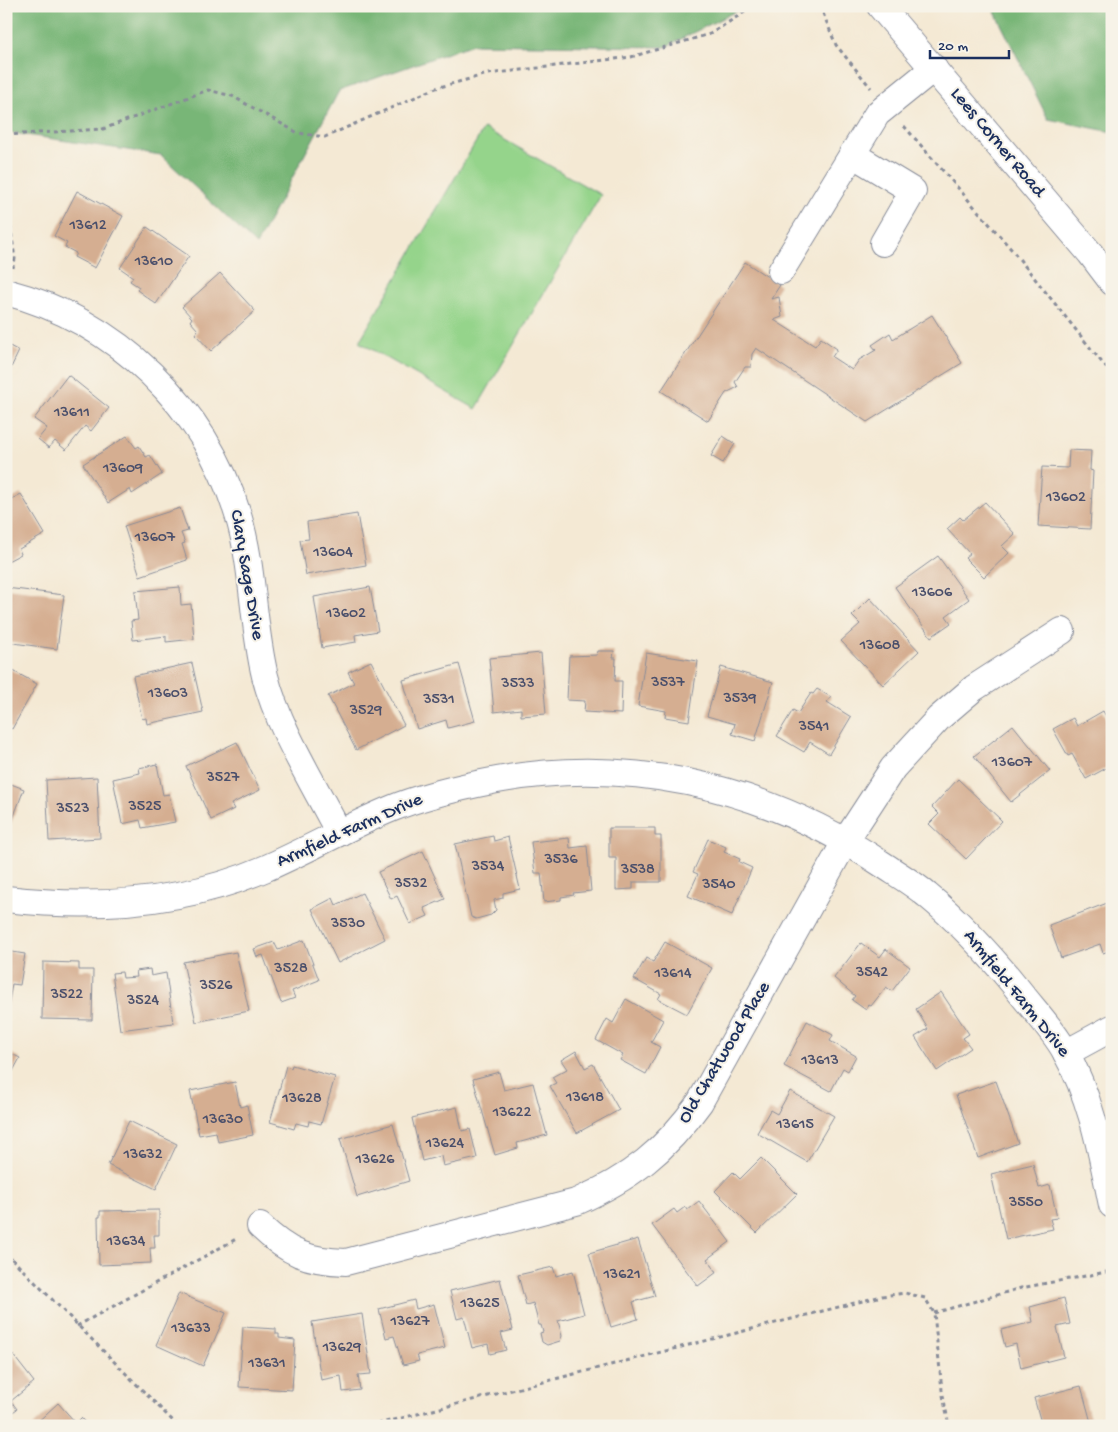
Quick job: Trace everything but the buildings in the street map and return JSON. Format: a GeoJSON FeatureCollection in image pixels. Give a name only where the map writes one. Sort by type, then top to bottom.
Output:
{"type":"FeatureCollection","features":[{"type":"Feature","properties":{"kind":"street","name":"Lees Corner Road"},"geometry":{"type":"LineString","coordinates":[[880,6],[1090,253],[1112,282]]}},
{"type":"Feature","properties":{"kind":"street"},"geometry":{"type":"LineString","coordinates":[[781,270],[877,114],[934,68]]}},
{"type":"Feature","properties":{"kind":"street"},"geometry":{"type":"LineString","coordinates":[[852,154],[913,191],[883,243]]}},
{"type":"Feature","properties":{"kind":"street","name":"Clary Sage Drive"},"geometry":{"type":"LineString","coordinates":[[8,292],[74,317],[113,341],[158,379],[187,412],[203,436],[224,476],[238,516],[247,557],[255,626],[268,685],[277,711],[339,833]]}},
{"type":"Feature","properties":{"kind":"street","name":"Old Chatwood Place"},"geometry":{"type":"LineString","coordinates":[[260,1226],[278,1243],[300,1256],[323,1262],[346,1262],[576,1202],[604,1190],[632,1173],[657,1153],[680,1129],[700,1102],[846,840],[893,768],[939,718],[974,688],[1062,631]]}},
{"type":"Feature","properties":{"kind":"street","name":"Armfield Farm Drive"},"geometry":{"type":"LineString","coordinates":[[6,898],[48,904],[100,905],[149,900],[215,886],[262,870],[395,807],[438,793],[481,783],[547,774],[616,772],[667,777],[715,787],[763,802],[846,840],[926,893],[993,958],[1066,1053],[1087,1096],[1112,1205]]}},
{"type":"Feature","properties":{"kind":"street"},"geometry":{"type":"LineString","coordinates":[[1066,1053],[1112,1028]]}},
{"type":"Feature","properties":{"kind":"path"},"geometry":{"type":"LineString","coordinates":[[6,135],[103,129],[208,90],[232,96],[298,132],[325,137],[436,88],[488,74],[631,57],[710,34],[754,6]]}},
{"type":"Feature","properties":{"kind":"path"},"geometry":{"type":"LineString","coordinates":[[820,6],[836,45],[1012,250],[1112,375]]}},
{"type":"Feature","properties":{"kind":"path"},"geometry":{"type":"LineString","coordinates":[[6,194],[15,259],[8,292]]}},
{"type":"Feature","properties":{"kind":"path"},"geometry":{"type":"LineString","coordinates":[[76,1326],[260,1226]]}},
{"type":"Feature","properties":{"kind":"path"},"geometry":{"type":"LineString","coordinates":[[6,1253],[76,1326],[178,1426]]}},
{"type":"Feature","properties":{"kind":"path"},"geometry":{"type":"LineString","coordinates":[[934,1313],[1021,1288],[1112,1271]]}},
{"type":"Feature","properties":{"kind":"path"},"geometry":{"type":"LineString","coordinates":[[370,1426],[882,1296],[905,1293],[925,1298],[934,1313],[942,1390],[949,1426]]}},
{"type":"Feature","properties":{"kind":"green space"},"geometry":{"type":"Polygon","coordinates":[[[6,6],[746,6],[665,47],[473,44],[339,91],[256,245],[161,155],[6,132],[6,6]]]}},
{"type":"Feature","properties":{"kind":"green space"},"geometry":{"type":"Polygon","coordinates":[[[992,6],[1112,6],[1112,132],[1048,119],[992,6]]]}},
{"type":"Feature","properties":{"kind":"green space"},"geometry":{"type":"Polygon","coordinates":[[[484,128],[601,195],[476,409],[359,342],[484,128]]]}}]}
